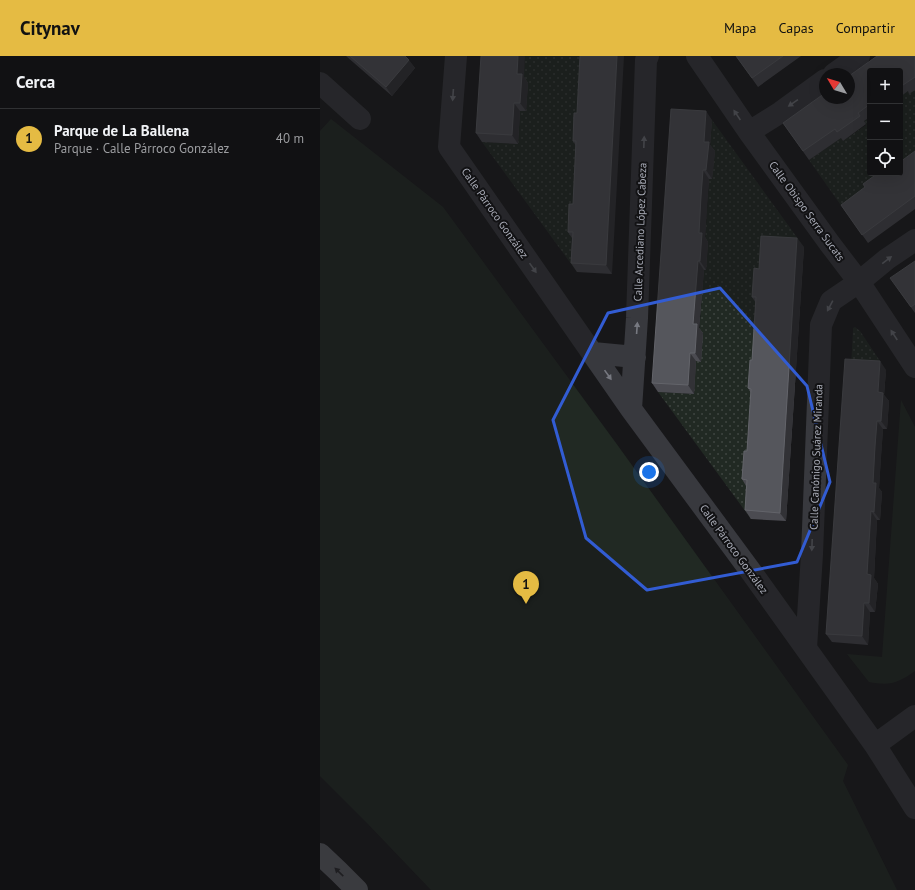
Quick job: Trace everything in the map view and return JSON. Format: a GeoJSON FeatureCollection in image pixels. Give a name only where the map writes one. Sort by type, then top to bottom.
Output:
{"type":"FeatureCollection","features":[{"type":"Feature","properties":{"kind":"highway"},"geometry":{"type":"LineString","coordinates":[[320,854],[357,890]]}},
{"type":"Feature","properties":{"kind":"street","name":"Calle Párroco González"},"geometry":{"type":"LineString","coordinates":[[456,56],[449,147],[631,409],[806,648],[874,745],[915,808]]}},
{"type":"Feature","properties":{"kind":"street","name":"Calle Arcediano López Cabeza"},"geometry":{"type":"LineString","coordinates":[[631,409],[638,318],[646,60],[648,56]]}},
{"type":"Feature","properties":{"kind":"street","name":"Calle Obispo Serra Sucats"},"geometry":{"type":"LineString","coordinates":[[697,56],[830,244],[860,282],[915,367]]}},
{"type":"Feature","properties":{"kind":"street"},"geometry":{"type":"LineString","coordinates":[[842,68],[859,56]]}},
{"type":"Feature","properties":{"kind":"street"},"geometry":{"type":"LineString","coordinates":[[320,83],[360,119]]}},
{"type":"Feature","properties":{"kind":"street"},"geometry":{"type":"LineString","coordinates":[[750,132],[819,84]]}},
{"type":"Feature","properties":{"kind":"street","name":"Calle Canónigo Suárez Miranda"},"geometry":{"type":"LineString","coordinates":[[806,648],[812,554],[821,325],[831,301],[860,282],[887,259],[915,240]]}},
{"type":"Feature","properties":{"kind":"street"},"geometry":{"type":"LineString","coordinates":[[592,353],[634,357]]}},
{"type":"Feature","properties":{"kind":"street"},"geometry":{"type":"LineString","coordinates":[[874,745],[915,716]]}},
{"type":"Feature","properties":{"kind":"highlighted area"},"geometry":{"type":"Polygon","coordinates":[[[720,288],[807,386],[830,482],[797,562],[647,590],[586,538],[553,420],[608,313],[720,288]]]}},
{"type":"Feature","properties":{"kind":"shaded area"},"geometry":{"type":"Polygon","coordinates":[[[525,56],[583,56],[577,272],[482,142],[518,144],[520,111],[526,111],[528,83],[523,83],[525,56]]]}},
{"type":"Feature","properties":{"kind":"shaded area"},"geometry":{"type":"Polygon","coordinates":[[[915,90],[915,164],[903,173],[903,94],[908,91],[915,90]]]}},
{"type":"Feature","properties":{"kind":"shaded area"},"geometry":{"type":"Polygon","coordinates":[[[331,119],[443,207],[616,443],[848,765],[843,781],[897,890],[431,890],[320,776],[320,131],[331,119]]]}},
{"type":"Feature","properties":{"kind":"shaded area"},"geometry":{"type":"Polygon","coordinates":[[[867,119],[867,176],[899,176],[847,214],[809,160],[841,138],[843,141],[866,125],[864,121],[867,119]]]}},
{"type":"Feature","properties":{"kind":"shaded area"},"geometry":{"type":"Polygon","coordinates":[[[712,120],[804,247],[767,245],[751,519],[658,392],[694,394],[696,361],[701,361],[699,333],[704,270],[706,270],[708,242],[705,241],[709,179],[712,179],[715,151],[710,151],[712,120]]]}},
{"type":"Feature","properties":{"kind":"shaded area"},"geometry":{"type":"Polygon","coordinates":[[[855,327],[860,331],[886,370],[851,368],[853,328],[855,327]]]}},
{"type":"Feature","properties":{"kind":"shaded area"},"geometry":{"type":"Polygon","coordinates":[[[901,400],[915,427],[915,671],[899,681],[883,684],[869,682],[847,654],[882,657],[901,400]]]}},
{"type":"Feature","properties":{"kind":"building"},"geometry":{"type":"Polygon","coordinates":[[[350,56],[405,56],[409,60],[386,87],[350,56]]]}},
{"type":"Feature","properties":{"kind":"building"},"geometry":{"type":"Polygon","coordinates":[[[481,56],[518,56],[517,74],[522,74],[520,103],[514,103],[512,135],[476,133],[481,56]]]}},
{"type":"Feature","properties":{"kind":"building"},"geometry":{"type":"Polygon","coordinates":[[[580,56],[617,56],[606,265],[571,263],[573,232],[568,232],[569,204],[573,204],[576,141],[573,141],[574,113],[577,113],[580,56]]]}},
{"type":"Feature","properties":{"kind":"building"},"geometry":{"type":"Polygon","coordinates":[[[736,56],[783,56],[752,78],[736,56]]]}},
{"type":"Feature","properties":{"kind":"building"},"geometry":{"type":"Polygon","coordinates":[[[877,56],[915,56],[915,77],[903,85],[903,68],[867,68],[867,106],[858,113],[860,116],[837,132],[835,129],[803,151],[783,123],[819,97],[819,104],[855,104],[855,72],[877,56]]]}},
{"type":"Feature","properties":{"kind":"building"},"geometry":{"type":"Polygon","coordinates":[[[671,109],[706,111],[704,142],[709,142],[706,170],[703,170],[701,196],[699,233],[702,233],[700,261],[698,261],[693,324],[697,324],[695,353],[690,353],[688,385],[652,383],[671,109]]]}},
{"type":"Feature","properties":{"kind":"building"},"geometry":{"type":"Polygon","coordinates":[[[915,151],[915,196],[862,235],[841,205],[865,187],[863,184],[874,176],[903,176],[903,160],[915,151]]]}},
{"type":"Feature","properties":{"kind":"building"},"geometry":{"type":"Polygon","coordinates":[[[761,236],[797,238],[780,513],[745,510],[747,480],[742,479],[744,451],[747,451],[751,389],[748,388],[750,360],[752,360],[756,297],[752,297],[754,268],[759,269],[761,236]]]}},
{"type":"Feature","properties":{"kind":"building"},"geometry":{"type":"Polygon","coordinates":[[[915,261],[915,304],[911,307],[890,278],[915,261]]]}},
{"type":"Feature","properties":{"kind":"building"},"geometry":{"type":"Polygon","coordinates":[[[845,359],[880,361],[878,392],[883,393],[881,421],[877,421],[875,446],[873,483],[876,483],[874,512],[871,511],[867,574],[871,575],[869,603],[864,603],[862,636],[826,634],[845,359]]]}},
{"type":"Feature","properties":{"kind":"place","name":"Parque de La Ballena"},"geometry":{"type":"Point","coordinates":[526,604]}}]}
